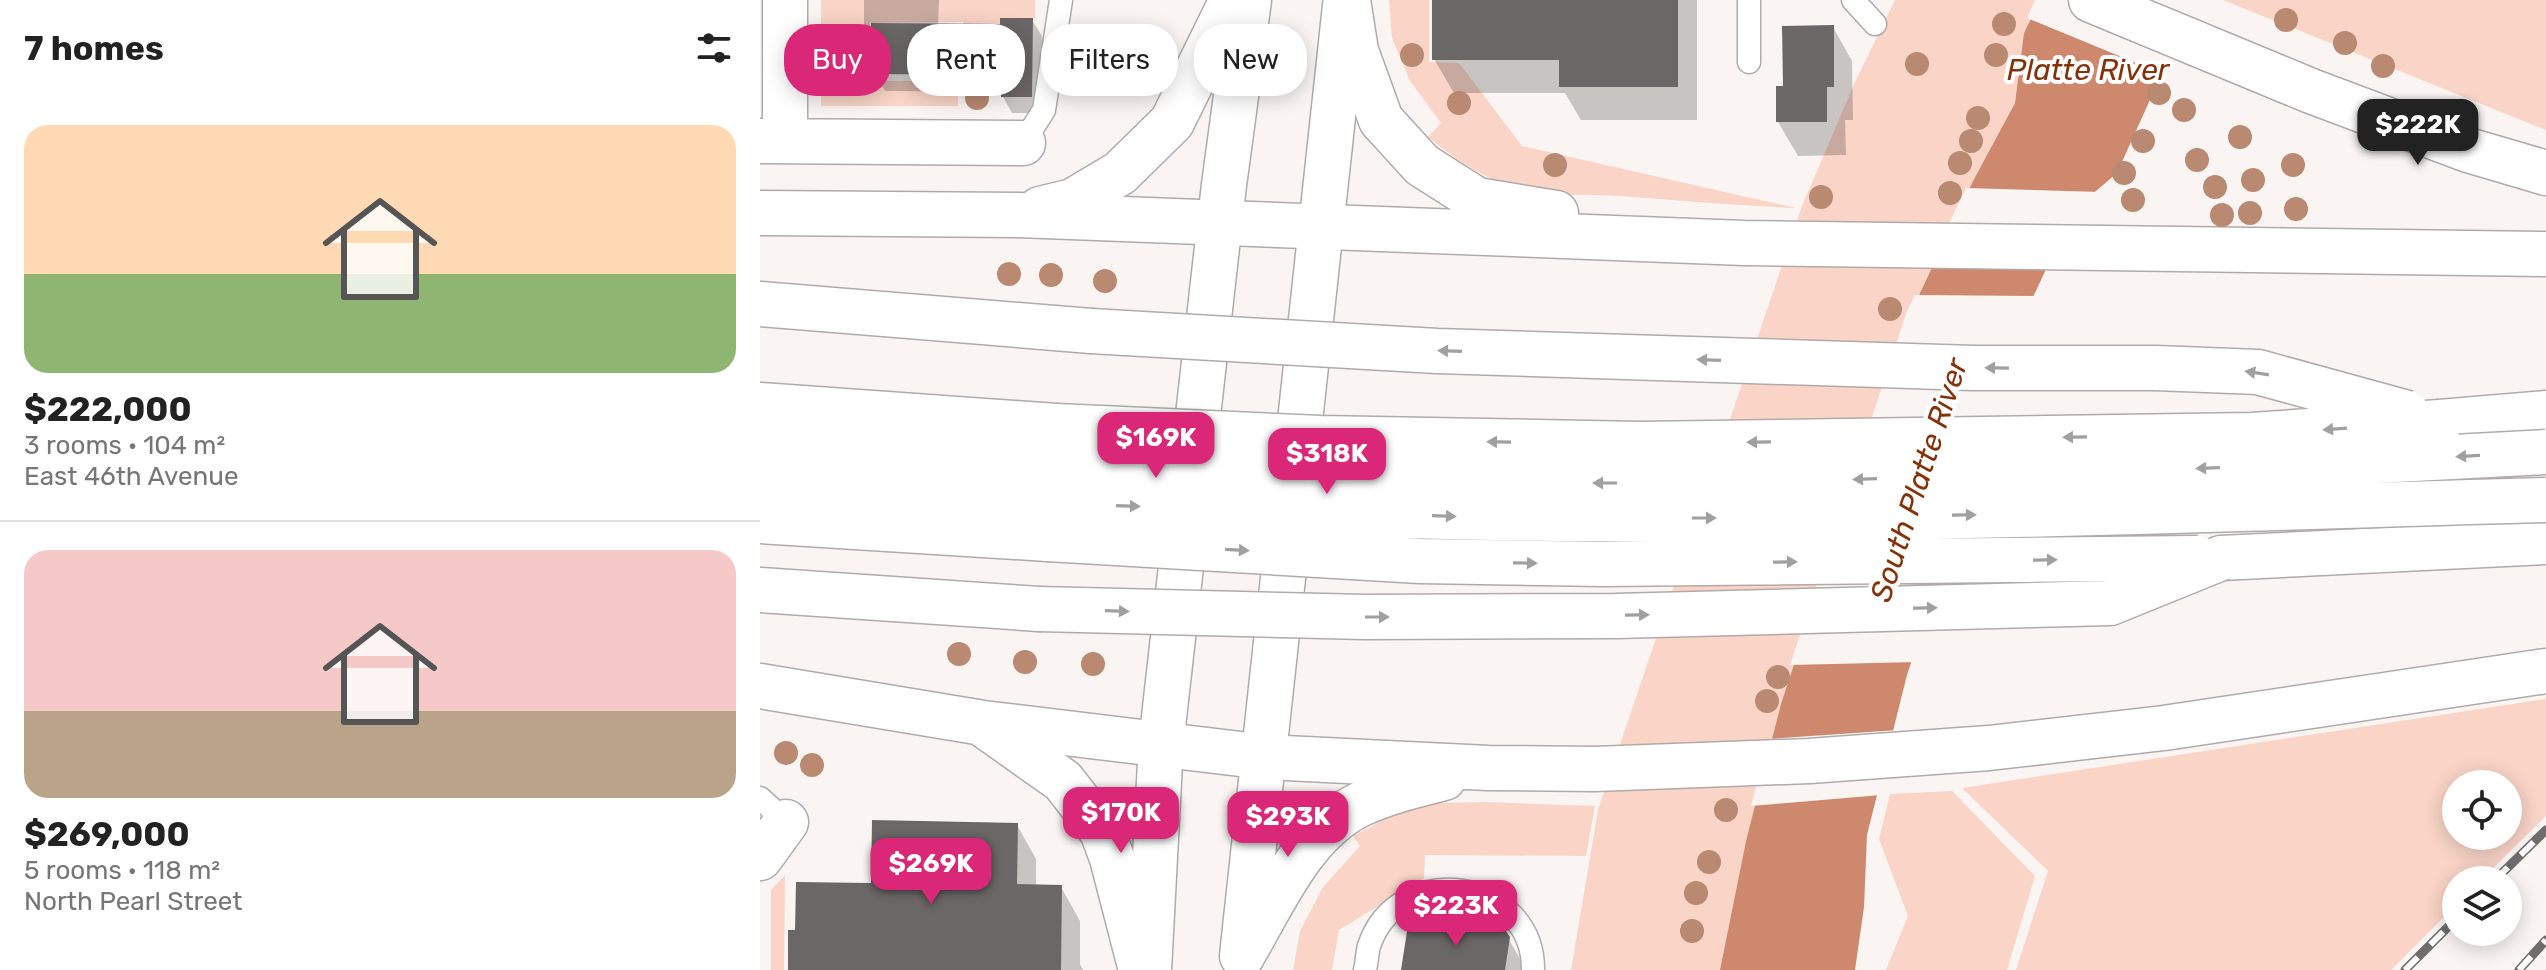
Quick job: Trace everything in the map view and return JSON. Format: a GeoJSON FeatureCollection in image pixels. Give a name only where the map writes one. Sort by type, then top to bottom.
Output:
{"type":"FeatureCollection","features":[{"type":"Feature","properties":{"kind":"main road"},"geometry":{"type":"LineString","coordinates":[[785,0],[772,141],[1023,143]]}},
{"type":"Feature","properties":{"kind":"main road"},"geometry":{"type":"LineString","coordinates":[[1019,215],[1073,201],[1120,173],[1172,122],[1232,0]]}},
{"type":"Feature","properties":{"kind":"main road"},"geometry":{"type":"LineString","coordinates":[[1149,970],[1161,744],[1220,224],[1249,0]]}},
{"type":"Feature","properties":{"kind":"main road"},"geometry":{"type":"LineString","coordinates":[[1242,962],[1346,0]]}},
{"type":"Feature","properties":{"kind":"main road"},"geometry":{"type":"LineString","coordinates":[[1346,0],[1356,51],[1381,120],[1422,165],[1477,200],[1744,243]]}},
{"type":"Feature","properties":{"kind":"main road"},"geometry":{"type":"LineString","coordinates":[[2091,0],[2311,91],[2468,150],[2546,173]]}},
{"type":"Feature","properties":{"kind":"main road"},"geometry":{"type":"LineString","coordinates":[[760,213],[1019,215],[1744,243],[2546,254]]}},
{"type":"Feature","properties":{"kind":"main road"},"geometry":{"type":"LineString","coordinates":[[760,304],[1172,338],[1499,353],[1973,368],[2156,368],[2258,372],[2440,422]]}},
{"type":"Feature","properties":{"kind":"main road"},"geometry":{"type":"LineString","coordinates":[[760,405],[1051,484],[1420,561],[1603,564],[2221,558],[2546,542]]}},
{"type":"Feature","properties":{"kind":"main road"},"geometry":{"type":"LineString","coordinates":[[760,521],[1051,484],[1320,438],[1641,444],[2252,435],[2546,413]]}},
{"type":"Feature","properties":{"kind":"main road"},"geometry":{"type":"LineString","coordinates":[[760,448],[1051,484],[1494,518],[2074,513],[2546,500]]}},
{"type":"Feature","properties":{"kind":"main road"},"geometry":{"type":"LineString","coordinates":[[760,482],[1051,484],[1317,480],[1742,483],[2267,466],[2546,452]]}},
{"type":"Feature","properties":{"kind":"main road"},"geometry":{"type":"LineString","coordinates":[[760,590],[1039,609],[1350,617],[1569,616],[2110,603],[2221,558]]}},
{"type":"Feature","properties":{"kind":"main road"},"geometry":{"type":"LineString","coordinates":[[760,686],[983,723],[1265,757],[1488,768],[1595,769],[1809,761],[1989,748],[2164,728],[2546,671]]}},
{"type":"Feature","properties":{"kind":"main road"},"geometry":{"type":"LineString","coordinates":[[983,723],[1063,781],[1102,831],[1141,970]]}},
{"type":"Feature","properties":{"kind":"main road"},"geometry":{"type":"LineString","coordinates":[[1242,962],[1285,882],[1317,836],[1359,805],[1411,786],[1488,768]]}},
{"type":"Feature","properties":{"kind":"main road"},"geometry":{"type":"LineString","coordinates":[[760,858],[773,810]]}},
{"type":"Feature","properties":{"kind":"lane"},"geometry":{"type":"LineString","coordinates":[[1023,143],[1044,110],[1061,0]]}},
{"type":"Feature","properties":{"kind":"lane"},"geometry":{"type":"LineString","coordinates":[[1749,0],[1749,62]]}},
{"type":"Feature","properties":{"kind":"lane"},"geometry":{"type":"LineString","coordinates":[[1853,0],[1875,24]]}},
{"type":"Feature","properties":{"kind":"lane"},"geometry":{"type":"LineString","coordinates":[[1365,970],[1369,946],[1380,925],[1395,908],[1414,896],[1444,889],[1475,893],[1503,908],[1523,932],[1533,970]]}},
{"type":"Feature","properties":{"kind":"shaded area"},"geometry":{"type":"Polygon","coordinates":[[[821,0],[1035,0],[1035,18],[1000,18],[1000,24],[821,24],[821,0]]]}},
{"type":"Feature","properties":{"kind":"shaded area"},"geometry":{"type":"Polygon","coordinates":[[[1389,0],[1429,0],[1429,62],[1459,63],[1522,146],[1796,208],[1551,194],[1524,190],[1488,177],[1428,137],[1441,123],[1410,81],[1392,38],[1389,0]]]}},
{"type":"Feature","properties":{"kind":"shaded area"},"geometry":{"type":"Polygon","coordinates":[[[1895,0],[2040,0],[2024,33],[2015,103],[1973,181],[1911,312],[1746,841],[1720,970],[1571,970],[1598,810],[1802,206],[1855,82],[1895,0]]]}},
{"type":"Feature","properties":{"kind":"shaded area"},"geometry":{"type":"Polygon","coordinates":[[[2223,0],[2546,0],[2546,130],[2223,0]]]}},
{"type":"Feature","properties":{"kind":"shaded area"},"geometry":{"type":"Polygon","coordinates":[[[891,81],[907,81],[907,96],[958,96],[958,106],[821,106],[821,96],[891,96],[891,81]]]}},
{"type":"Feature","properties":{"kind":"shaded area"},"geometry":{"type":"Polygon","coordinates":[[[2546,699],[2546,816],[2522,840],[2522,770],[2442,770],[2442,850],[2511,850],[2495,866],[2442,866],[2442,919],[2391,970],[2016,970],[2048,871],[1962,788],[2546,699]]]}},
{"type":"Feature","properties":{"kind":"shaded area"},"geometry":{"type":"Polygon","coordinates":[[[1952,791],[2035,876],[2007,970],[1886,970],[1908,916],[1879,839],[1890,794],[1952,791]]]}},
{"type":"Feature","properties":{"kind":"shaded area"},"geometry":{"type":"Polygon","coordinates":[[[1437,803],[1595,806],[1586,856],[1425,855],[1424,878],[1339,930],[1332,970],[1293,970],[1300,931],[1323,887],[1360,846],[1353,836],[1393,815],[1437,803]]]}},
{"type":"Feature","properties":{"kind":"shaded area"},"geometry":{"type":"Polygon","coordinates":[[[785,875],[784,970],[771,970],[771,890],[785,875]]]}},
{"type":"Feature","properties":{"kind":"water","name":"Platte River"},"geometry":{"type":"Polygon","coordinates":[[[2040,0],[2187,0],[2149,102],[2117,173],[2074,210],[2033,297],[1907,675],[1867,835],[1864,907],[1855,970],[1720,970],[1746,841],[1781,704],[1911,312],[1973,181],[2015,103],[2024,33],[2040,0]]]}},
{"type":"Feature","properties":{"kind":"pier"},"geometry":{"type":"Polygon","coordinates":[[[2035,0],[2191,0],[2163,74],[2027,18],[2035,0]]]}},
{"type":"Feature","properties":{"kind":"pier"},"geometry":{"type":"Polygon","coordinates":[[[1966,188],[2101,192],[2077,212],[2053,265],[1930,263],[1966,188]]]}},
{"type":"Feature","properties":{"kind":"pier"},"geometry":{"type":"Polygon","coordinates":[[[1915,295],[2038,296],[1916,662],[1790,665],[1907,311],[1915,295]]]}},
{"type":"Feature","properties":{"kind":"pier"},"geometry":{"type":"Polygon","coordinates":[[[1898,730],[1881,795],[1751,806],[1768,739],[1898,730]]]}},
{"type":"Feature","properties":{"kind":"building"},"geometry":{"type":"Polygon","coordinates":[[[1432,0],[1678,0],[1678,87],[1559,87],[1559,60],[1432,60],[1432,0]]]}},
{"type":"Feature","properties":{"kind":"building"},"geometry":{"type":"Polygon","coordinates":[[[1000,18],[1033,18],[1032,97],[1001,97],[1025,96],[1025,24],[1000,24],[1000,18]]]}},
{"type":"Feature","properties":{"kind":"building"},"geometry":{"type":"Polygon","coordinates":[[[871,23],[1000,24],[907,24],[907,74],[891,74],[891,24],[871,23]]]}},
{"type":"Feature","properties":{"kind":"building"},"geometry":{"type":"Polygon","coordinates":[[[1834,25],[1834,87],[1827,87],[1827,122],[1776,122],[1776,86],[1783,86],[1782,26],[1834,25]]]}},
{"type":"Feature","properties":{"kind":"building"},"geometry":{"type":"Polygon","coordinates":[[[872,820],[1018,823],[1017,884],[1062,885],[1061,970],[788,970],[788,930],[795,930],[796,882],[871,883],[872,820]]]}},
{"type":"Feature","properties":{"kind":"building"},"geometry":{"type":"Polygon","coordinates":[[[1408,925],[1502,925],[1510,937],[1505,970],[1401,970],[1408,925]]]}},
{"type":"Feature","properties":{"kind":"railway"},"geometry":{"type":"LineString","coordinates":[[2509,866],[2546,830]]}},
{"type":"Feature","properties":{"kind":"railway"},"geometry":{"type":"LineString","coordinates":[[2405,970],[2442,933]]}},
{"type":"Feature","properties":{"kind":"railway"},"geometry":{"type":"LineString","coordinates":[[2519,970],[2546,940]]}},
{"type":"Feature","properties":{"kind":"water label","name":"South Platte River"},"geometry":{"type":"Point","coordinates":[1919,480]}}]}
